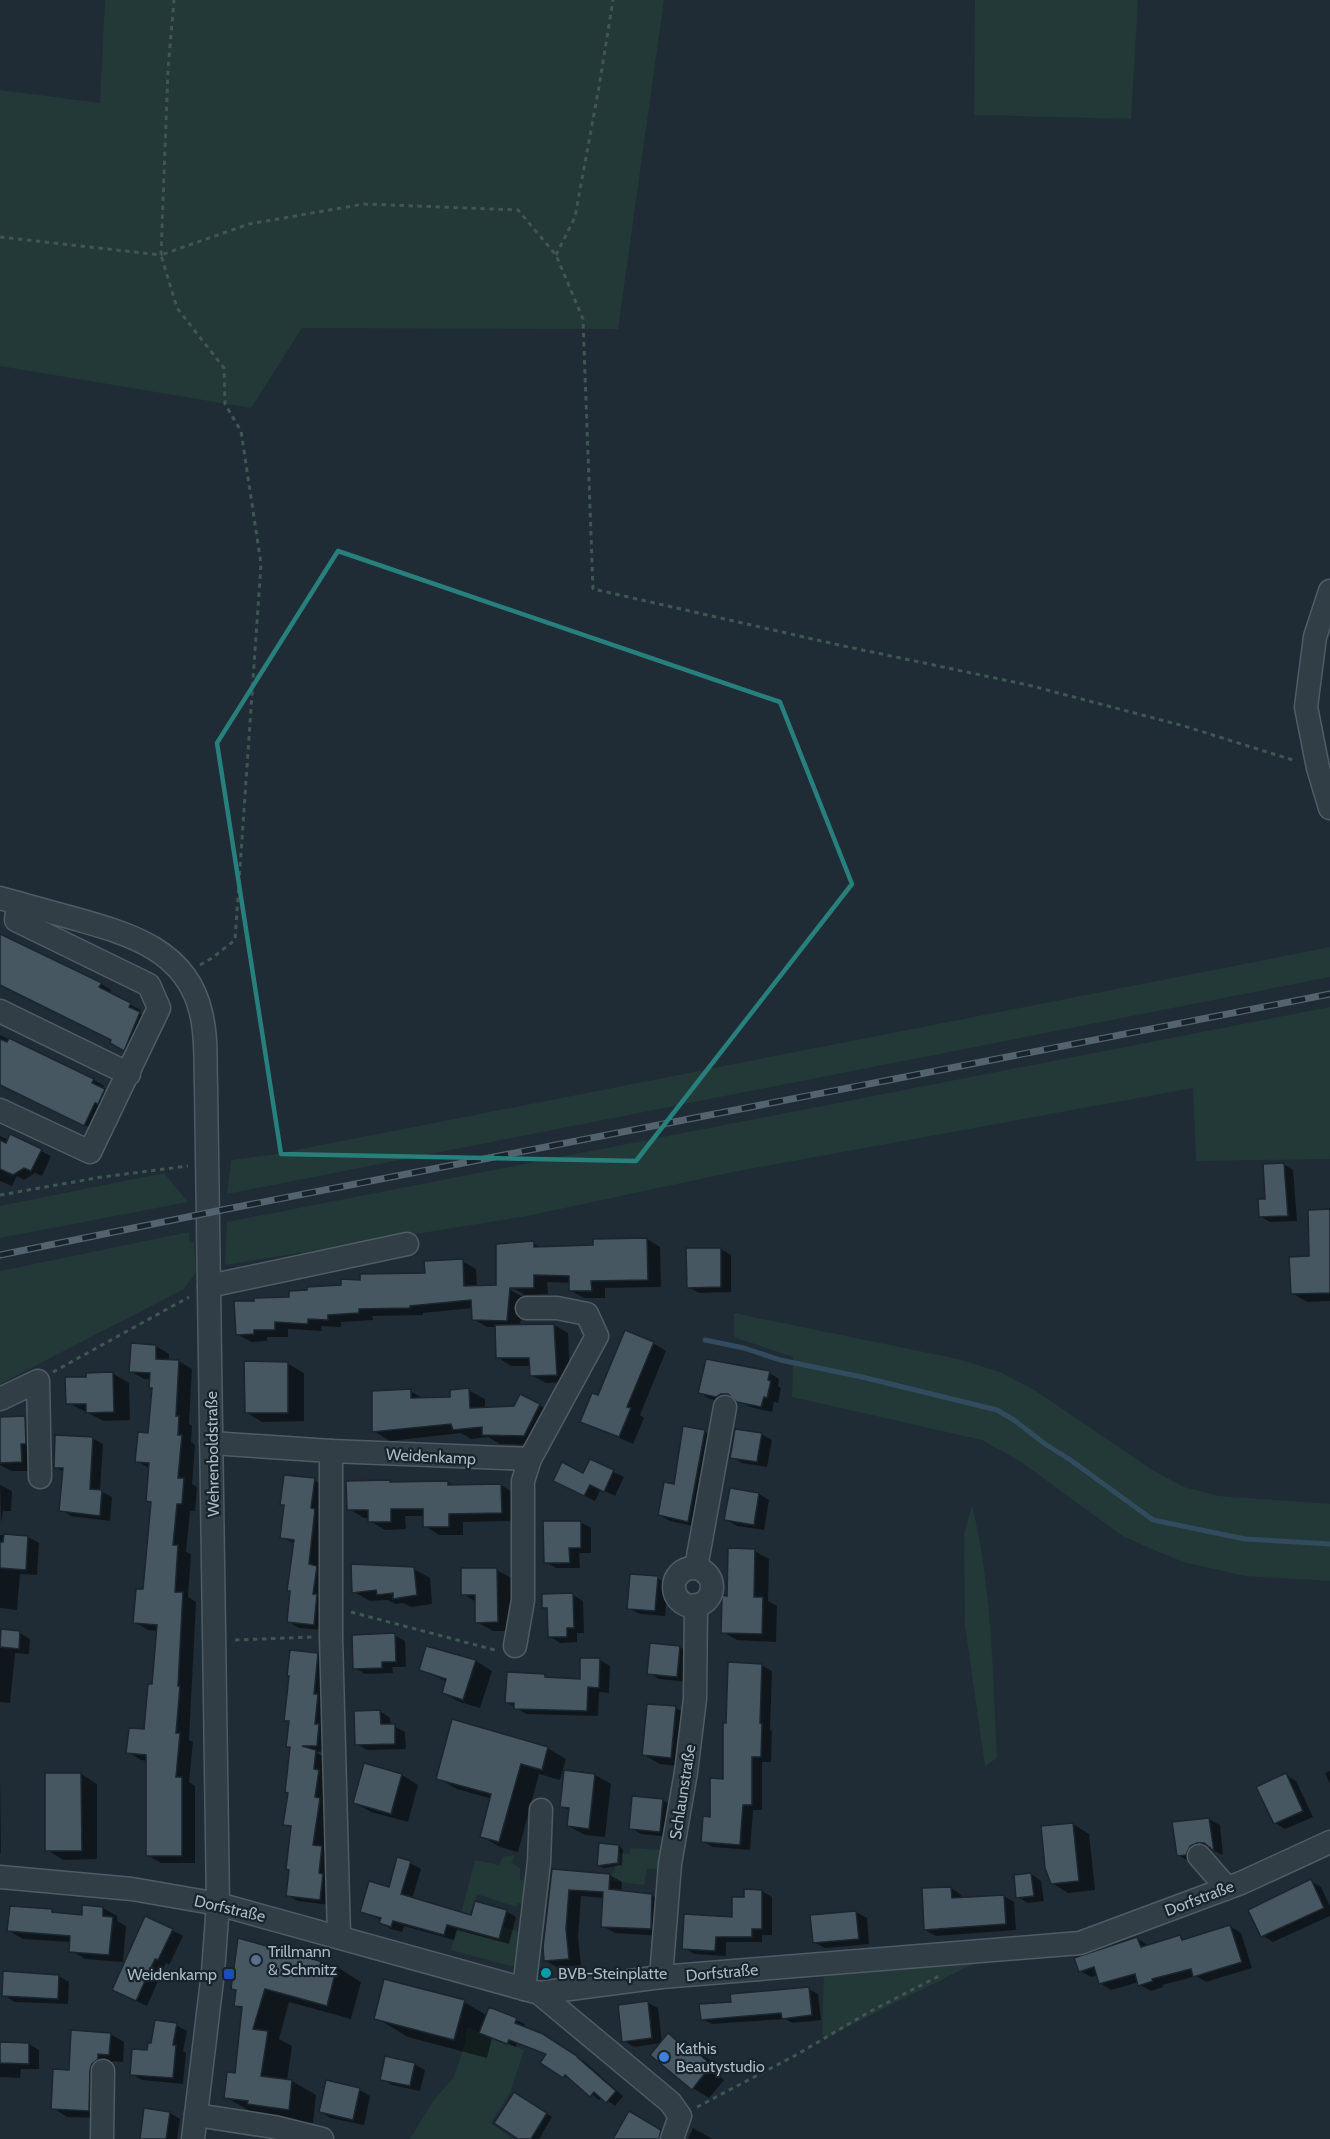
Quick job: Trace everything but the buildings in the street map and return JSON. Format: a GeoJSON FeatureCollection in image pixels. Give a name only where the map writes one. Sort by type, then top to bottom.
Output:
{"type":"FeatureCollection","features":[{"type":"Feature","properties":{"kind":"street"},"geometry":{"type":"LineString","coordinates":[[1330,591],[1316,637],[1306,706],[1318,768],[1330,808]]}},
{"type":"Feature","properties":{"kind":"street"},"geometry":{"type":"LineString","coordinates":[[0,1110],[90,1152],[159,1008],[149,985],[16,920],[9,901]]}},
{"type":"Feature","properties":{"kind":"street","name":"Wehrenboldstraße"},"geometry":{"type":"LineString","coordinates":[[9,901],[136,938],[158,951],[183,974],[193,989],[201,1011],[204,1033],[209,1286],[218,1904],[213,1972],[193,2139]]}},
{"type":"Feature","properties":{"kind":"street"},"geometry":{"type":"LineString","coordinates":[[0,1011],[129,1074]]}},
{"type":"Feature","properties":{"kind":"street"},"geometry":{"type":"LineString","coordinates":[[209,1286],[407,1244]]}},
{"type":"Feature","properties":{"kind":"street"},"geometry":{"type":"LineString","coordinates":[[515,1646],[523,1600],[523,1481],[530,1459],[597,1336],[587,1314],[557,1308],[527,1308]]}},
{"type":"Feature","properties":{"kind":"street"},"geometry":{"type":"LineString","coordinates":[[0,1399],[38,1381],[40,1477]]}},
{"type":"Feature","properties":{"kind":"street","name":"Schlaunstraße"},"geometry":{"type":"LineString","coordinates":[[661,1977],[670,1864],[687,1772],[695,1699],[696,1605],[707,1600],[712,1588],[708,1575],[696,1568],[725,1407]]}},
{"type":"Feature","properties":{"kind":"street","name":"Weidenkamp"},"geometry":{"type":"LineString","coordinates":[[211,1443],[331,1451],[530,1459]]}},
{"type":"Feature","properties":{"kind":"street"},"geometry":{"type":"LineString","coordinates":[[331,1451],[331,1636],[339,1937]]}},
{"type":"Feature","properties":{"kind":"street"},"geometry":{"type":"LineString","coordinates":[[541,1810],[531,1991],[670,2102],[680,2116],[672,2139]]}},
{"type":"Feature","properties":{"kind":"street","name":"Dorfstraße"},"geometry":{"type":"LineString","coordinates":[[0,1877],[132,1889],[218,1904],[531,1991],[661,1977],[1080,1943],[1227,1888],[1330,1842]]}},
{"type":"Feature","properties":{"kind":"street"},"geometry":{"type":"LineString","coordinates":[[1199,1856],[1227,1888]]}},
{"type":"Feature","properties":{"kind":"street"},"geometry":{"type":"LineString","coordinates":[[102,2139],[103,2071]]}},
{"type":"Feature","properties":{"kind":"street"},"geometry":{"type":"LineString","coordinates":[[196,2115],[274,2127],[322,2139]]}},
{"type":"Feature","properties":{"kind":"path"},"geometry":{"type":"LineString","coordinates":[[174,0],[168,69],[161,255],[177,308],[224,368],[225,404],[241,431],[261,564],[235,940],[212,958],[183,974]]}},
{"type":"Feature","properties":{"kind":"path"},"geometry":{"type":"LineString","coordinates":[[556,255],[575,217],[613,0]]}},
{"type":"Feature","properties":{"kind":"path"},"geometry":{"type":"LineString","coordinates":[[0,237],[161,255],[249,224],[364,204],[518,210],[556,255],[583,319],[593,589],[1028,685],[1184,726],[1318,768]]}},
{"type":"Feature","properties":{"kind":"path"},"geometry":{"type":"LineString","coordinates":[[0,1194],[102,1177],[206,1164]]}},
{"type":"Feature","properties":{"kind":"path"},"geometry":{"type":"LineString","coordinates":[[38,1381],[209,1286]]}},
{"type":"Feature","properties":{"kind":"path"},"geometry":{"type":"LineString","coordinates":[[331,1610],[357,1612],[496,1650],[515,1646]]}},
{"type":"Feature","properties":{"kind":"path"},"geometry":{"type":"LineString","coordinates":[[215,1640],[331,1636]]}},
{"type":"Feature","properties":{"kind":"path"},"geometry":{"type":"LineString","coordinates":[[680,2116],[946,1972]]}},
{"type":"Feature","properties":{"kind":"highlighted area"},"geometry":{"type":"Polygon","coordinates":[[[338,551],[780,702],[852,884],[636,1161],[281,1154],[217,743],[338,551]]]}},
{"type":"Feature","properties":{"kind":"green space"},"geometry":{"type":"Polygon","coordinates":[[[105,0],[664,0],[618,329],[302,328],[251,408],[0,366],[0,90],[100,103],[105,0]]]}},
{"type":"Feature","properties":{"kind":"green space"},"geometry":{"type":"Polygon","coordinates":[[[975,0],[1138,0],[1131,119],[974,115],[975,0]]]}},
{"type":"Feature","properties":{"kind":"green space"},"geometry":{"type":"Polygon","coordinates":[[[1330,947],[1330,977],[227,1194],[231,1160],[276,1154],[1330,947]]]}},
{"type":"Feature","properties":{"kind":"green space"},"geometry":{"type":"Polygon","coordinates":[[[1330,1007],[1330,1159],[1196,1161],[1193,1088],[733,1172],[527,1216],[225,1265],[227,1222],[1330,1007]]]}},
{"type":"Feature","properties":{"kind":"green space"},"geometry":{"type":"Polygon","coordinates":[[[164,1173],[188,1202],[0,1238],[0,1206],[164,1173]]]}},
{"type":"Feature","properties":{"kind":"green space"},"geometry":{"type":"Polygon","coordinates":[[[189,1232],[190,1243],[194,1242],[196,1272],[184,1289],[0,1384],[0,1271],[189,1232]]]}},
{"type":"Feature","properties":{"kind":"green space"},"geometry":{"type":"Polygon","coordinates":[[[734,1313],[958,1359],[1000,1372],[1033,1389],[1154,1471],[1184,1487],[1219,1496],[1330,1504],[1330,1581],[1245,1576],[1183,1562],[1124,1537],[1021,1462],[982,1440],[792,1397],[793,1357],[734,1337],[734,1313]]]}},
{"type":"Feature","properties":{"kind":"green space"},"geometry":{"type":"Polygon","coordinates":[[[972,1506],[979,1536],[988,1599],[994,1695],[997,1758],[985,1766],[965,1626],[964,1534],[972,1506]]]}},
{"type":"Feature","properties":{"kind":"green space"},"geometry":{"type":"Polygon","coordinates":[[[631,1848],[662,1850],[660,1869],[647,1869],[644,1885],[606,1880],[615,1869],[615,1864],[618,1863],[619,1853],[630,1854],[631,1848]]]}},
{"type":"Feature","properties":{"kind":"green space"},"geometry":{"type":"Polygon","coordinates":[[[515,1855],[511,1863],[520,1868],[520,1880],[527,1881],[524,1904],[518,1903],[516,1907],[477,1894],[466,1930],[498,1939],[502,1927],[525,1933],[515,1967],[451,1950],[475,1860],[499,1865],[503,1857],[515,1855]]]}},
{"type":"Feature","properties":{"kind":"green space"},"geometry":{"type":"Polygon","coordinates":[[[983,1959],[825,2038],[822,2035],[824,1971],[983,1959]]]}},
{"type":"Feature","properties":{"kind":"green space"},"geometry":{"type":"Polygon","coordinates":[[[467,2027],[524,2050],[510,2093],[491,2123],[513,2139],[410,2139],[433,2101],[454,2077],[465,2044],[467,2027]]]}},
{"type":"Feature","properties":{"kind":"waterway"},"geometry":{"type":"LineString","coordinates":[[705,1340],[744,1348],[780,1360],[862,1377],[997,1410],[1153,1520],[1245,1539],[1330,1544]]}},
{"type":"Feature","properties":{"kind":"railway"},"geometry":{"type":"LineString","coordinates":[[0,1255],[1330,994]]}},
{"type":"Feature","properties":{"kind":"place","name":"Trillmann & Schmitz"},"geometry":{"type":"Point","coordinates":[256,1960]}},
{"type":"Feature","properties":{"kind":"place","name":"BVB-Steinplatte"},"geometry":{"type":"Point","coordinates":[546,1973]}},
{"type":"Feature","properties":{"kind":"place","name":"Weidenkamp"},"geometry":{"type":"Point","coordinates":[229,1974]}},
{"type":"Feature","properties":{"kind":"place","name":"Kathis Beautystudio"},"geometry":{"type":"Point","coordinates":[664,2057]}}]}
